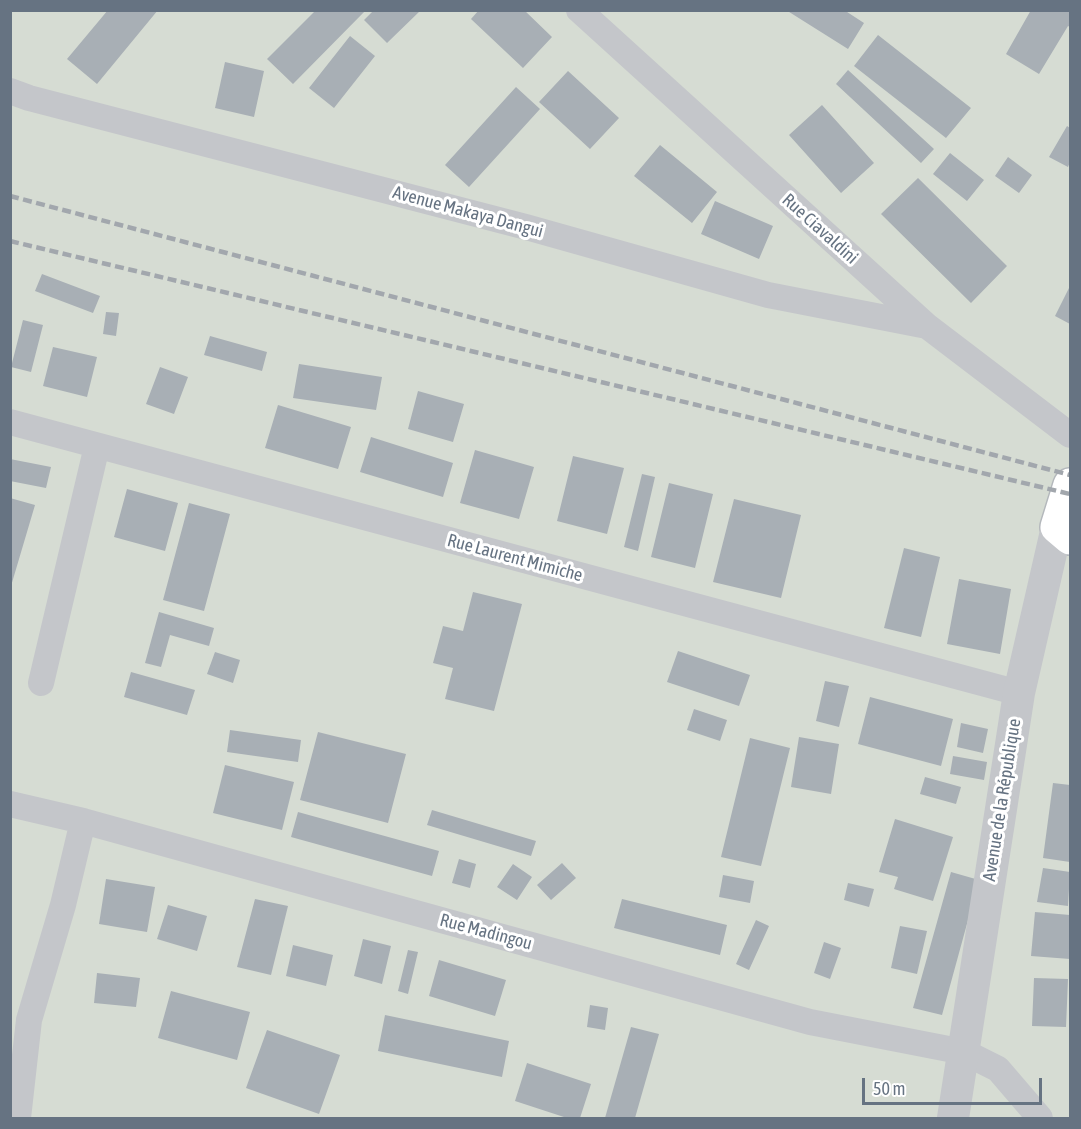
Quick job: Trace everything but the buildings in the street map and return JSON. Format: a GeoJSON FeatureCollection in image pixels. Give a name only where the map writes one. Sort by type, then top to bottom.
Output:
{"type":"FeatureCollection","features":[{"type":"Feature","properties":{"kind":"main road","name":"Avenue de la République"},"geometry":{"type":"LineString","coordinates":[[1064,532],[1071,485]]}},
{"type":"Feature","properties":{"kind":"street","name":"Rue Ciavaldini"},"geometry":{"type":"LineString","coordinates":[[579,10],[927,326],[1071,435]]}},
{"type":"Feature","properties":{"kind":"street","name":"Avenue Makaya Dangui"},"geometry":{"type":"LineString","coordinates":[[10,91],[526,227],[768,295],[927,326]]}},
{"type":"Feature","properties":{"kind":"street","name":"Rue Laurent Mimiche"},"geometry":{"type":"LineString","coordinates":[[10,422],[1019,693]]}},
{"type":"Feature","properties":{"kind":"street"},"geometry":{"type":"LineString","coordinates":[[41,683],[97,446]]}},
{"type":"Feature","properties":{"kind":"street","name":"Avenue de la République"},"geometry":{"type":"LineString","coordinates":[[952,1119],[1019,693],[1064,532]]}},
{"type":"Feature","properties":{"kind":"street","name":"Rue Madingou"},"geometry":{"type":"LineString","coordinates":[[10,804],[83,821],[810,1022],[964,1052],[998,1069],[1040,1119]]}},
{"type":"Feature","properties":{"kind":"street"},"geometry":{"type":"LineString","coordinates":[[18,1119],[29,1020],[63,905],[83,821]]}},
{"type":"Feature","properties":{"kind":"shaded area"},"geometry":{"type":"Polygon","coordinates":[[[11,11],[1070,11],[1070,1118],[11,1118],[11,11]]]}},
{"type":"Feature","properties":{"kind":"railway"},"geometry":{"type":"LineString","coordinates":[[10,196],[1070,475]]}},
{"type":"Feature","properties":{"kind":"railway"},"geometry":{"type":"LineString","coordinates":[[10,241],[1070,494]]}}]}
